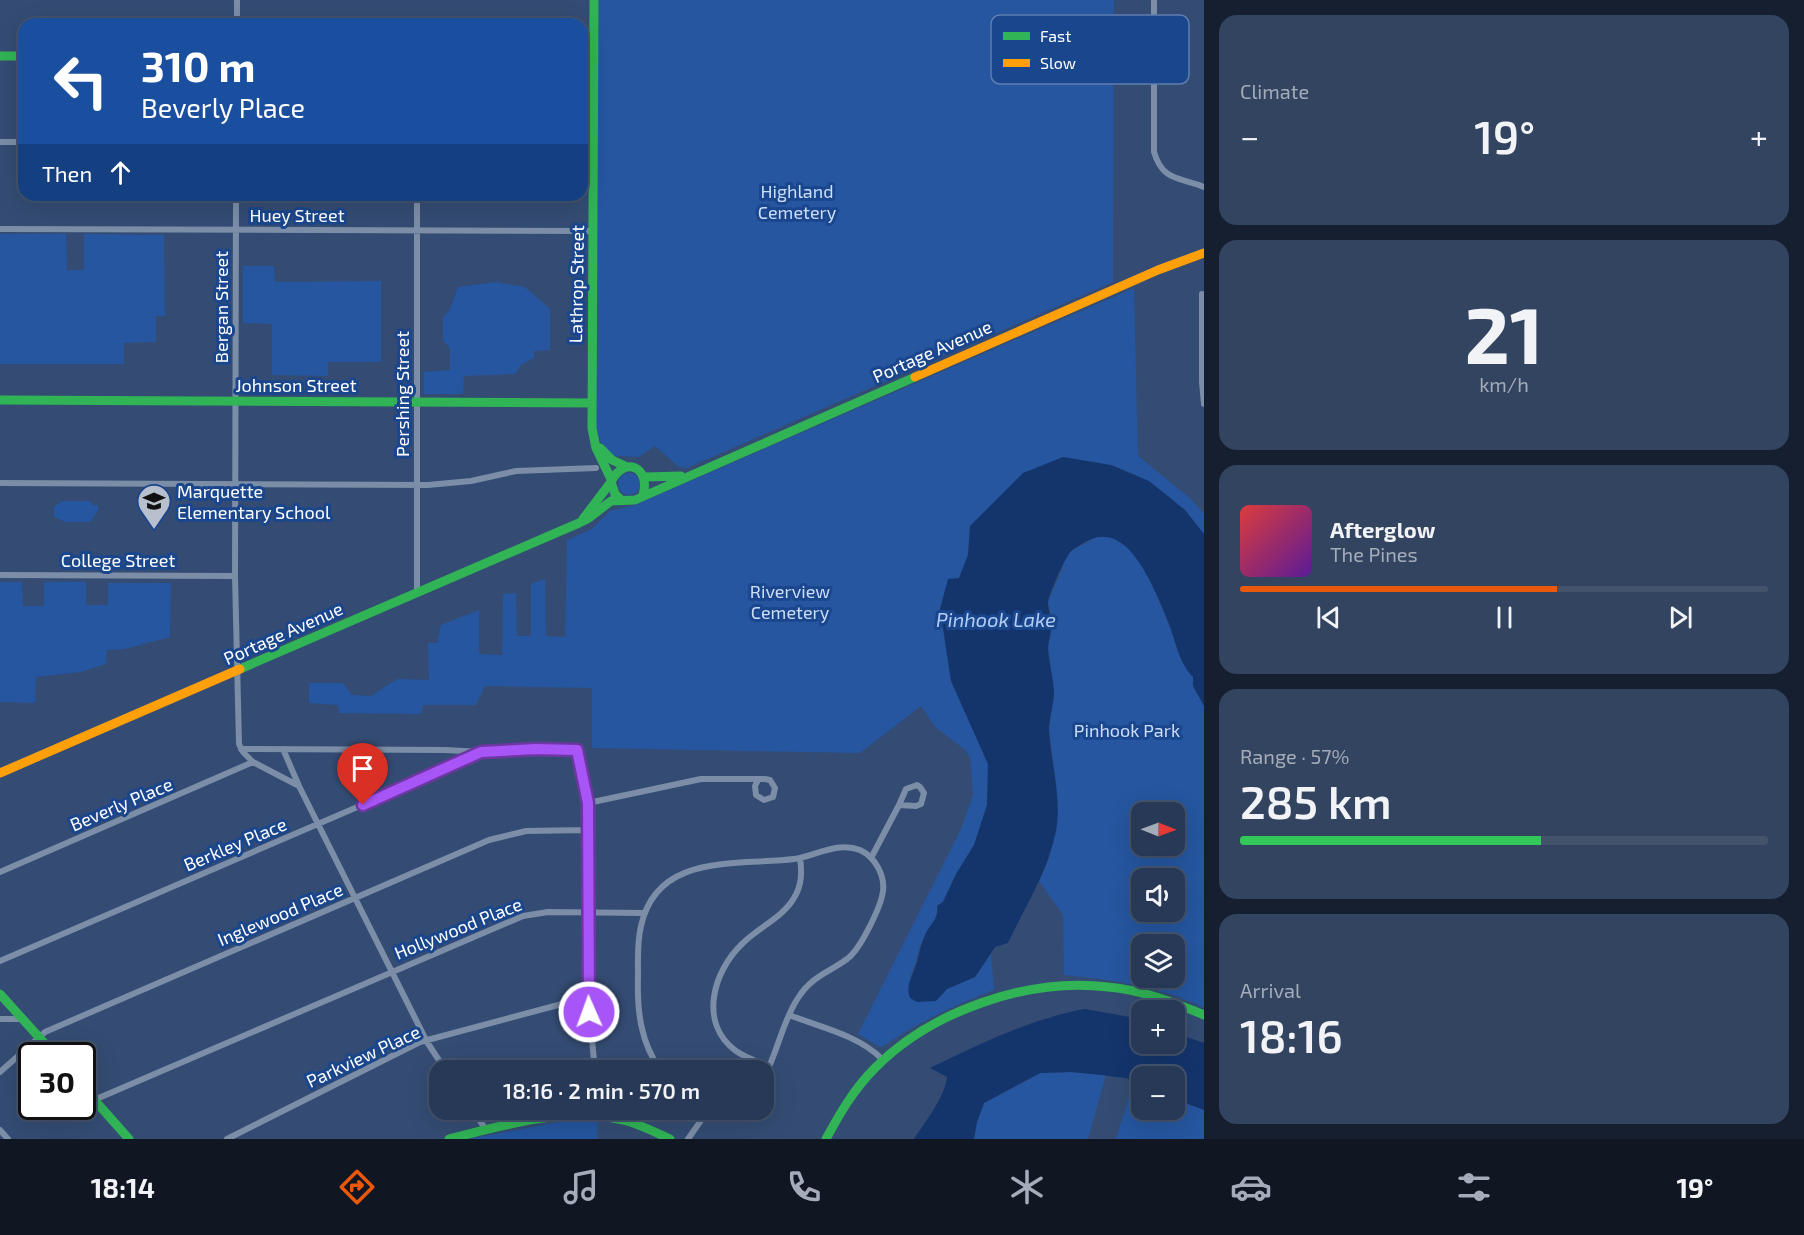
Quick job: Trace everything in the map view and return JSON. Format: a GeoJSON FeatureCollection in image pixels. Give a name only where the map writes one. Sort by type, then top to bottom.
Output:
{"type":"FeatureCollection","features":[{"type":"Feature","properties":{"kind":"street"},"geometry":{"type":"LineString","coordinates":[[237,0],[237,18]]}},
{"type":"Feature","properties":{"kind":"street","name":"Lathrop Street"},"geometry":{"type":"LineString","coordinates":[[594,0],[591,403],[593,440],[598,453],[608,466],[611,481]]}},
{"type":"Feature","properties":{"kind":"street"},"geometry":{"type":"LineString","coordinates":[[0,56],[18,56]]}},
{"type":"Feature","properties":{"kind":"street"},"geometry":{"type":"LineString","coordinates":[[588,59],[593,59]]}},
{"type":"Feature","properties":{"kind":"street"},"geometry":{"type":"LineString","coordinates":[[1154,84],[1154,152],[1159,164],[1171,177],[1204,186]]}},
{"type":"Feature","properties":{"kind":"street"},"geometry":{"type":"LineString","coordinates":[[0,142],[18,142]]}},
{"type":"Feature","properties":{"kind":"street"},"geometry":{"type":"LineString","coordinates":[[588,145],[593,145]]}},
{"type":"Feature","properties":{"kind":"street","name":"Bergan Street"},"geometry":{"type":"LineString","coordinates":[[236,201],[235,576],[238,739],[241,749]]}},
{"type":"Feature","properties":{"kind":"street","name":"Pershing Street"},"geometry":{"type":"LineString","coordinates":[[417,201],[417,592]]}},
{"type":"Feature","properties":{"kind":"street","name":"Huey Street"},"geometry":{"type":"LineString","coordinates":[[0,229],[593,231]]}},
{"type":"Feature","properties":{"kind":"street","name":"Portage Avenue"},"geometry":{"type":"LineString","coordinates":[[643,495],[1158,270],[1204,253]]}},
{"type":"Feature","properties":{"kind":"street","name":"Portage Avenue"},"geometry":{"type":"LineString","coordinates":[[1186,261],[1204,258]]}},
{"type":"Feature","properties":{"kind":"street"},"geometry":{"type":"LineString","coordinates":[[1202,294],[1204,404]]}},
{"type":"Feature","properties":{"kind":"street","name":"Johnson Street"},"geometry":{"type":"LineString","coordinates":[[0,400],[591,403]]}},
{"type":"Feature","properties":{"kind":"street","name":"Lathrop Street"},"geometry":{"type":"LineString","coordinates":[[592,425],[601,449],[612,460],[625,466]]}},
{"type":"Feature","properties":{"kind":"street"},"geometry":{"type":"LineString","coordinates":[[625,466],[636,468],[645,477],[646,490],[643,495],[630,501],[621,500],[615,494],[611,481],[616,471],[625,466]]}},
{"type":"Feature","properties":{"kind":"street"},"geometry":{"type":"LineString","coordinates":[[0,483],[417,485],[456,483],[516,471],[596,468]]}},
{"type":"Feature","properties":{"kind":"street","name":"Portage Avenue"},"geometry":{"type":"LineString","coordinates":[[645,477],[660,478],[690,474]]}},
{"type":"Feature","properties":{"kind":"street","name":"Portage Avenue"},"geometry":{"type":"LineString","coordinates":[[579,523],[611,481]]}},
{"type":"Feature","properties":{"kind":"street","name":"Portage Avenue"},"geometry":{"type":"LineString","coordinates":[[0,773],[579,523],[594,515],[608,502],[621,500]]}},
{"type":"Feature","properties":{"kind":"street","name":"College Street"},"geometry":{"type":"LineString","coordinates":[[0,575],[235,576]]}},
{"type":"Feature","properties":{"kind":"street"},"geometry":{"type":"LineString","coordinates":[[241,749],[481,752],[577,750],[588,803],[588,997],[595,1060]]}},
{"type":"Feature","properties":{"kind":"street"},"geometry":{"type":"LineString","coordinates":[[241,749],[253,762],[300,786]]}},
{"type":"Feature","properties":{"kind":"street"},"geometry":{"type":"LineString","coordinates":[[283,749],[427,1042],[439,1060]]}},
{"type":"Feature","properties":{"kind":"street","name":"Berkley Place"},"geometry":{"type":"LineString","coordinates":[[0,961],[481,752]]}},
{"type":"Feature","properties":{"kind":"street","name":"Beverly Place"},"geometry":{"type":"LineString","coordinates":[[0,872],[253,762]]}},
{"type":"Feature","properties":{"kind":"street"},"geometry":{"type":"LineString","coordinates":[[588,803],[701,779],[758,780]]}},
{"type":"Feature","properties":{"kind":"street"},"geometry":{"type":"LineString","coordinates":[[871,858],[899,805]]}},
{"type":"Feature","properties":{"kind":"street","name":"Inglewood Place"},"geometry":{"type":"LineString","coordinates":[[0,1072],[39,1037],[76,1018],[494,838],[526,831],[588,830]]}},
{"type":"Feature","properties":{"kind":"street"},"geometry":{"type":"LineString","coordinates":[[655,1060],[645,1042],[638,1011],[638,942],[644,914],[654,898],[668,883],[686,871],[697,867],[800,858],[844,847],[859,850],[871,858],[880,872],[883,893],[859,945],[846,960],[825,971],[807,986],[793,1006],[771,1060]]}},
{"type":"Feature","properties":{"kind":"street"},"geometry":{"type":"LineString","coordinates":[[754,1060],[744,1056],[725,1040],[720,1032],[713,1013],[714,992],[723,970],[736,950],[787,908],[795,897],[800,883],[800,858]]}},
{"type":"Feature","properties":{"kind":"street","name":"Hollywood Place"},"geometry":{"type":"LineString","coordinates":[[96,1099],[523,916],[548,912],[644,914]]}},
{"type":"Feature","properties":{"kind":"street"},"geometry":{"type":"LineString","coordinates":[[826,1139],[852,1093],[882,1059],[911,1037],[968,1007],[1011,993],[1071,983],[1135,990],[1160,996],[1204,1015]]}},
{"type":"Feature","properties":{"kind":"street"},"geometry":{"type":"LineString","coordinates":[[0,993],[43,1042]]}},
{"type":"Feature","properties":{"kind":"street","name":"Parkview Place"},"geometry":{"type":"LineString","coordinates":[[227,1139],[420,1042],[427,1042],[588,997]]}},
{"type":"Feature","properties":{"kind":"street"},"geometry":{"type":"LineString","coordinates":[[789,1015],[858,1041],[874,1050],[882,1059]]}},
{"type":"Feature","properties":{"kind":"street"},"geometry":{"type":"LineString","coordinates":[[0,1018],[23,1019]]}},
{"type":"Feature","properties":{"kind":"street"},"geometry":{"type":"LineString","coordinates":[[96,1102],[129,1139]]}},
{"type":"Feature","properties":{"kind":"street"},"geometry":{"type":"LineString","coordinates":[[479,1120],[486,1130]]}},
{"type":"Feature","properties":{"kind":"street"},"geometry":{"type":"LineString","coordinates":[[449,1139],[542,1120]]}},
{"type":"Feature","properties":{"kind":"street"},"geometry":{"type":"LineString","coordinates":[[623,1120],[670,1139]]}},
{"type":"Feature","properties":{"kind":"street"},"geometry":{"type":"LineString","coordinates":[[688,1139],[699,1120]]}},
{"type":"Feature","properties":{"kind":"street"},"geometry":{"type":"LineString","coordinates":[[0,1130],[8,1139]]}},
{"type":"Feature","properties":{"kind":"green space","name":"Highland Cemetery"},"geometry":{"type":"Polygon","coordinates":[[[597,0],[1114,0],[1114,15],[991,15],[991,84],[1114,84],[1113,282],[687,468],[679,467],[655,446],[639,457],[612,457],[601,443],[596,426],[597,0]]]}},
{"type":"Feature","properties":{"kind":"green space"},"geometry":{"type":"Polygon","coordinates":[[[0,234],[66,234],[67,270],[84,270],[84,234],[164,235],[165,316],[156,316],[156,342],[124,343],[124,364],[0,364],[0,234]]]}},
{"type":"Feature","properties":{"kind":"green space"},"geometry":{"type":"Polygon","coordinates":[[[243,266],[274,266],[275,282],[381,281],[381,362],[328,362],[328,376],[272,375],[272,324],[243,323],[243,266]]]}},
{"type":"Feature","properties":{"kind":"green space"},"geometry":{"type":"Polygon","coordinates":[[[496,282],[525,287],[550,309],[550,350],[534,351],[534,358],[522,364],[515,374],[464,376],[463,394],[424,394],[424,372],[450,370],[450,349],[443,340],[443,318],[450,309],[458,287],[496,282]]]}},
{"type":"Feature","properties":{"kind":"green space","name":"Riverview Cemetery"},"geometry":{"type":"Polygon","coordinates":[[[1134,288],[1138,456],[1191,499],[1204,514],[1204,534],[1163,492],[1139,477],[1111,465],[970,526],[968,555],[959,578],[951,681],[988,764],[987,805],[974,845],[956,874],[943,902],[937,906],[936,918],[921,944],[910,977],[935,1001],[946,989],[975,977],[991,954],[994,990],[937,1015],[884,1046],[880,1047],[858,1034],[961,829],[973,795],[970,757],[964,749],[935,727],[921,706],[860,753],[592,748],[592,688],[485,686],[476,705],[423,705],[421,714],[339,713],[338,705],[309,703],[309,683],[343,683],[352,695],[371,696],[397,679],[429,680],[428,643],[437,643],[441,625],[479,610],[479,654],[502,655],[503,594],[516,593],[517,636],[531,636],[531,584],[545,579],[546,636],[565,637],[567,540],[592,529],[610,511],[635,505],[1134,288]]]}},
{"type":"Feature","properties":{"kind":"green space"},"geometry":{"type":"Polygon","coordinates":[[[629,473],[637,476],[640,484],[637,492],[629,495],[621,492],[618,484],[621,476],[629,473]]]}},
{"type":"Feature","properties":{"kind":"green space"},"geometry":{"type":"Polygon","coordinates":[[[62,501],[90,501],[93,505],[98,505],[98,511],[90,522],[66,522],[54,517],[54,507],[62,501]]]}},
{"type":"Feature","properties":{"kind":"green space","name":"Pinhook Park"},"geometry":{"type":"Polygon","coordinates":[[[1111,536],[1136,556],[1164,612],[1176,647],[1193,677],[1193,686],[1204,706],[1204,1008],[1188,1000],[1148,988],[1185,988],[1185,934],[1131,934],[1131,985],[1064,975],[1063,915],[1039,881],[1049,859],[1056,787],[1049,729],[1054,694],[1048,647],[1051,614],[1048,602],[1064,561],[1071,551],[1096,537],[1111,536]]]}},
{"type":"Feature","properties":{"kind":"green space"},"geometry":{"type":"Polygon","coordinates":[[[0,582],[22,582],[23,606],[44,606],[44,582],[86,582],[86,605],[108,605],[108,583],[171,583],[170,637],[125,649],[107,650],[106,664],[81,672],[36,677],[35,703],[0,702],[0,582]]]}},
{"type":"Feature","properties":{"kind":"green space"},"geometry":{"type":"Polygon","coordinates":[[[1072,1072],[1106,1075],[1088,1139],[974,1139],[984,1103],[1041,1073],[1072,1072]]]}},
{"type":"Feature","properties":{"kind":"green space"},"geometry":{"type":"Polygon","coordinates":[[[1131,1091],[1131,1120],[1185,1120],[1185,1103],[1204,1110],[1204,1139],[1116,1139],[1131,1091]]]}},
{"type":"Feature","properties":{"kind":"green space"},"geometry":{"type":"Polygon","coordinates":[[[570,1120],[598,1120],[597,1139],[469,1139],[570,1120]]]}},
{"type":"Feature","properties":{"kind":"water","name":"Pinhook Lake"},"geometry":{"type":"Polygon","coordinates":[[[1063,457],[1111,465],[1149,481],[1185,510],[1204,534],[1204,706],[1193,686],[1193,677],[1181,659],[1156,593],[1138,560],[1124,545],[1106,537],[1087,541],[1071,551],[1050,593],[1048,604],[1051,631],[1048,649],[1054,695],[1049,731],[1056,781],[1058,819],[1048,861],[1008,943],[995,947],[975,977],[947,989],[936,1001],[917,1002],[910,998],[908,988],[922,943],[936,917],[937,906],[943,902],[956,874],[974,845],[987,805],[988,764],[951,681],[940,609],[948,579],[959,578],[968,555],[970,526],[1023,473],[1063,457]]]}},
{"type":"Feature","properties":{"kind":"water"},"geometry":{"type":"Polygon","coordinates":[[[1085,1009],[1131,1017],[1131,1054],[1185,1054],[1185,1036],[1204,1043],[1204,1110],[1185,1103],[1185,1066],[1131,1066],[1131,1080],[1072,1072],[1040,1073],[984,1103],[974,1139],[914,1139],[943,1093],[947,1077],[930,1068],[987,1041],[1065,1013],[1085,1009]]]}},
{"type":"Feature","properties":{"kind":"traffic: fast"},"geometry":{"type":"LineString","coordinates":[[594,0],[592,428],[596,448],[611,479]]}},
{"type":"Feature","properties":{"kind":"traffic: fast"},"geometry":{"type":"LineString","coordinates":[[0,56],[18,56]]}},
{"type":"Feature","properties":{"kind":"traffic: fast"},"geometry":{"type":"LineString","coordinates":[[240,669],[579,523],[611,501],[635,500],[915,377]]}},
{"type":"Feature","properties":{"kind":"traffic: fast"},"geometry":{"type":"LineString","coordinates":[[0,400],[591,403]]}},
{"type":"Feature","properties":{"kind":"traffic: fast"},"geometry":{"type":"LineString","coordinates":[[600,448],[612,460],[625,466]]}},
{"type":"Feature","properties":{"kind":"traffic: fast"},"geometry":{"type":"LineString","coordinates":[[621,500],[615,494],[611,482],[616,474],[629,467],[640,471],[643,477],[643,495]]}},
{"type":"Feature","properties":{"kind":"traffic: fast"},"geometry":{"type":"LineString","coordinates":[[645,477],[681,476]]}},
{"type":"Feature","properties":{"kind":"traffic: fast"},"geometry":{"type":"LineString","coordinates":[[583,519],[611,482]]}},
{"type":"Feature","properties":{"kind":"traffic: fast"},"geometry":{"type":"LineString","coordinates":[[826,1139],[860,1084],[875,1068],[924,1030],[983,1002],[1046,987],[1078,985],[1108,987],[1145,994],[1204,1015]]}},
{"type":"Feature","properties":{"kind":"traffic: fast"},"geometry":{"type":"LineString","coordinates":[[0,994],[43,1042]]}},
{"type":"Feature","properties":{"kind":"traffic: fast"},"geometry":{"type":"LineString","coordinates":[[96,1102],[129,1139]]}},
{"type":"Feature","properties":{"kind":"traffic: fast"},"geometry":{"type":"LineString","coordinates":[[449,1139],[535,1119],[579,1116],[623,1120],[670,1139]]}},
{"type":"Feature","properties":{"kind":"traffic: slow"},"geometry":{"type":"LineString","coordinates":[[915,377],[1158,270],[1204,253]]}},
{"type":"Feature","properties":{"kind":"traffic: slow"},"geometry":{"type":"LineString","coordinates":[[0,773],[240,669]]}},
{"type":"Feature","properties":{"kind":"place","name":"Marquette Elementary School"},"geometry":{"type":"Point","coordinates":[154,530]}},
{"type":"Feature","properties":{"kind":"route"},"geometry":{"type":"LineString","coordinates":[[363,805],[481,752],[536,749],[577,750],[588,798],[589,1012]]}}]}
